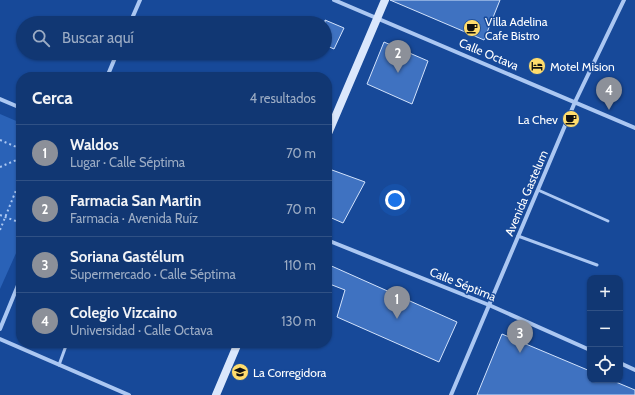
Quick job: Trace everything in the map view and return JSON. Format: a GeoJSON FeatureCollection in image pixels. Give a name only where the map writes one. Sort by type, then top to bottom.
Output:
{"type":"FeatureCollection","features":[{"type":"Feature","properties":{"kind":"street"},"geometry":{"type":"LineString","coordinates":[[133,16],[140,0]]}},
{"type":"Feature","properties":{"kind":"street","name":"Calle Octava"},"geometry":{"type":"LineString","coordinates":[[334,0],[635,128]]}},
{"type":"Feature","properties":{"kind":"street"},"geometry":{"type":"LineString","coordinates":[[332,124],[385,0]]}},
{"type":"Feature","properties":{"kind":"street","name":"Avenida Gastelum"},"geometry":{"type":"LineString","coordinates":[[451,395],[575,102],[624,0]]}},
{"type":"Feature","properties":{"kind":"street"},"geometry":{"type":"LineString","coordinates":[[109,72],[114,60]]}},
{"type":"Feature","properties":{"kind":"street"},"geometry":{"type":"LineString","coordinates":[[0,99],[16,106]]}},
{"type":"Feature","properties":{"kind":"street","name":"Calle Séptima"},"geometry":{"type":"LineString","coordinates":[[332,242],[489,305],[587,349]]}},
{"type":"Feature","properties":{"kind":"street"},"geometry":{"type":"LineString","coordinates":[[0,329],[16,290]]}},
{"type":"Feature","properties":{"kind":"street"},"geometry":{"type":"LineString","coordinates":[[0,339],[16,346]]}},
{"type":"Feature","properties":{"kind":"street"},"geometry":{"type":"LineString","coordinates":[[20,348],[129,395]]}},
{"type":"Feature","properties":{"kind":"street"},"geometry":{"type":"LineString","coordinates":[[216,395],[236,348]]}},
{"type":"Feature","properties":{"kind":"street"},"geometry":{"type":"LineString","coordinates":[[623,364],[635,370]]}},
{"type":"Feature","properties":{"kind":"lane"},"geometry":{"type":"LineString","coordinates":[[538,190],[608,221]]}},
{"type":"Feature","properties":{"kind":"lane"},"geometry":{"type":"LineString","coordinates":[[518,236],[597,265]]}},
{"type":"Feature","properties":{"kind":"lane"},"geometry":{"type":"LineString","coordinates":[[59,365],[65,348]]}},
{"type":"Feature","properties":{"kind":"path"},"geometry":{"type":"LineString","coordinates":[[0,140],[16,147]]}},
{"type":"Feature","properties":{"kind":"path"},"geometry":{"type":"LineString","coordinates":[[0,167],[16,160]]}},
{"type":"Feature","properties":{"kind":"path"},"geometry":{"type":"LineString","coordinates":[[0,230],[16,190]]}},
{"type":"Feature","properties":{"kind":"path"},"geometry":{"type":"LineString","coordinates":[[0,215],[16,221]]}},
{"type":"Feature","properties":{"kind":"shaded area"},"geometry":{"type":"Polygon","coordinates":[[[0,114],[16,121],[16,253],[0,289],[0,114]]]}},
{"type":"Feature","properties":{"kind":"building","name":"Villa Adelina Cafe Bistro"},"geometry":{"type":"Polygon","coordinates":[[[390,0],[500,0],[484,40],[390,0]]]}},
{"type":"Feature","properties":{"kind":"building"},"geometry":{"type":"Polygon","coordinates":[[[332,23],[344,28],[334,49],[332,48],[332,23]]]}},
{"type":"Feature","properties":{"kind":"building"},"geometry":{"type":"Polygon","coordinates":[[[384,42],[428,61],[412,104],[367,84],[384,42]]]}},
{"type":"Feature","properties":{"kind":"building"},"geometry":{"type":"Polygon","coordinates":[[[332,170],[365,182],[343,223],[332,218],[332,170]]]}},
{"type":"Feature","properties":{"kind":"building"},"geometry":{"type":"Polygon","coordinates":[[[332,266],[457,322],[439,362],[337,317],[345,290],[332,285],[332,266]]]}},
{"type":"Feature","properties":{"kind":"building"},"geometry":{"type":"Polygon","coordinates":[[[502,334],[587,370],[587,383],[618,383],[635,390],[635,395],[477,395],[502,334]]]}},
{"type":"Feature","properties":{"kind":"place","name":"Villa Adelina Cafe Bistro"},"geometry":{"type":"Point","coordinates":[472,28]}},
{"type":"Feature","properties":{"kind":"place","name":"Motel Mision"},"geometry":{"type":"Point","coordinates":[537,66]}},
{"type":"Feature","properties":{"kind":"place","name":"Farmacia San Martin"},"geometry":{"type":"Point","coordinates":[398,73]}},
{"type":"Feature","properties":{"kind":"place","name":"Colegio Vizcaino"},"geometry":{"type":"Point","coordinates":[609,110]}},
{"type":"Feature","properties":{"kind":"place","name":"La Chev"},"geometry":{"type":"Point","coordinates":[571,119]}},
{"type":"Feature","properties":{"kind":"place","name":"Waldos"},"geometry":{"type":"Point","coordinates":[397,319]}},
{"type":"Feature","properties":{"kind":"place","name":"Soriana Gastélum"},"geometry":{"type":"Point","coordinates":[520,353]}},
{"type":"Feature","properties":{"kind":"place","name":"La Corregidora"},"geometry":{"type":"Point","coordinates":[240,372]}}]}
